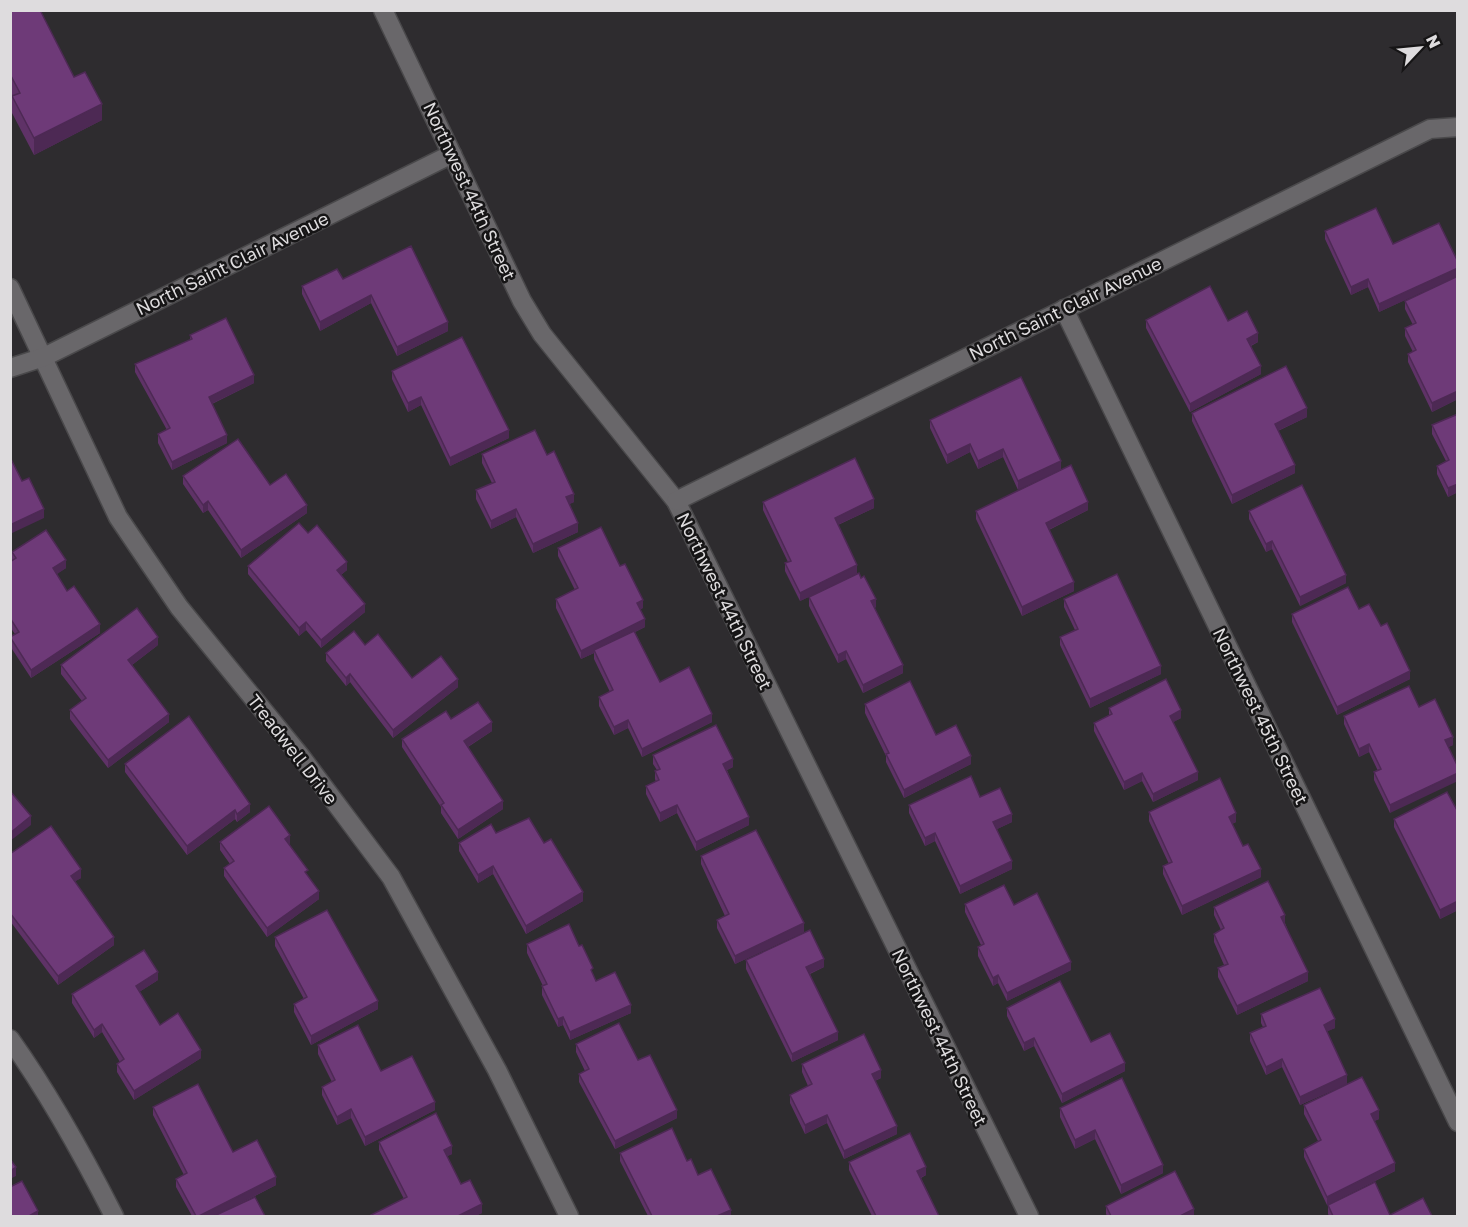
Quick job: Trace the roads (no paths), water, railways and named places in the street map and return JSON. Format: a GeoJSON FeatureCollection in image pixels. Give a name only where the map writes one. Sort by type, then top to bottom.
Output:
{"type":"FeatureCollection","features":[{"type":"Feature","properties":{"kind":"street","name":"Northwest 44th Street"},"geometry":{"type":"LineString","coordinates":[[383,10],[522,301],[542,334],[676,501],[1029,1216]]}},
{"type":"Feature","properties":{"kind":"street","name":"North Saint Clair Avenue"},"geometry":{"type":"LineString","coordinates":[[676,501],[1430,129],[1458,126]]}},
{"type":"Feature","properties":{"kind":"street","name":"North Saint Clair Avenue"},"geometry":{"type":"LineString","coordinates":[[10,368],[44,357],[452,154]]}},
{"type":"Feature","properties":{"kind":"street","name":"Treadwell Drive"},"geometry":{"type":"LineString","coordinates":[[10,288],[118,517],[179,607],[302,758],[391,877],[497,1070],[569,1216]]}},
{"type":"Feature","properties":{"kind":"street","name":"Northwest 45th Street"},"geometry":{"type":"LineString","coordinates":[[1064,309],[1458,1122]]}},
{"type":"Feature","properties":{"kind":"street"},"geometry":{"type":"LineString","coordinates":[[10,1039],[29,1065],[114,1216]]}}]}
